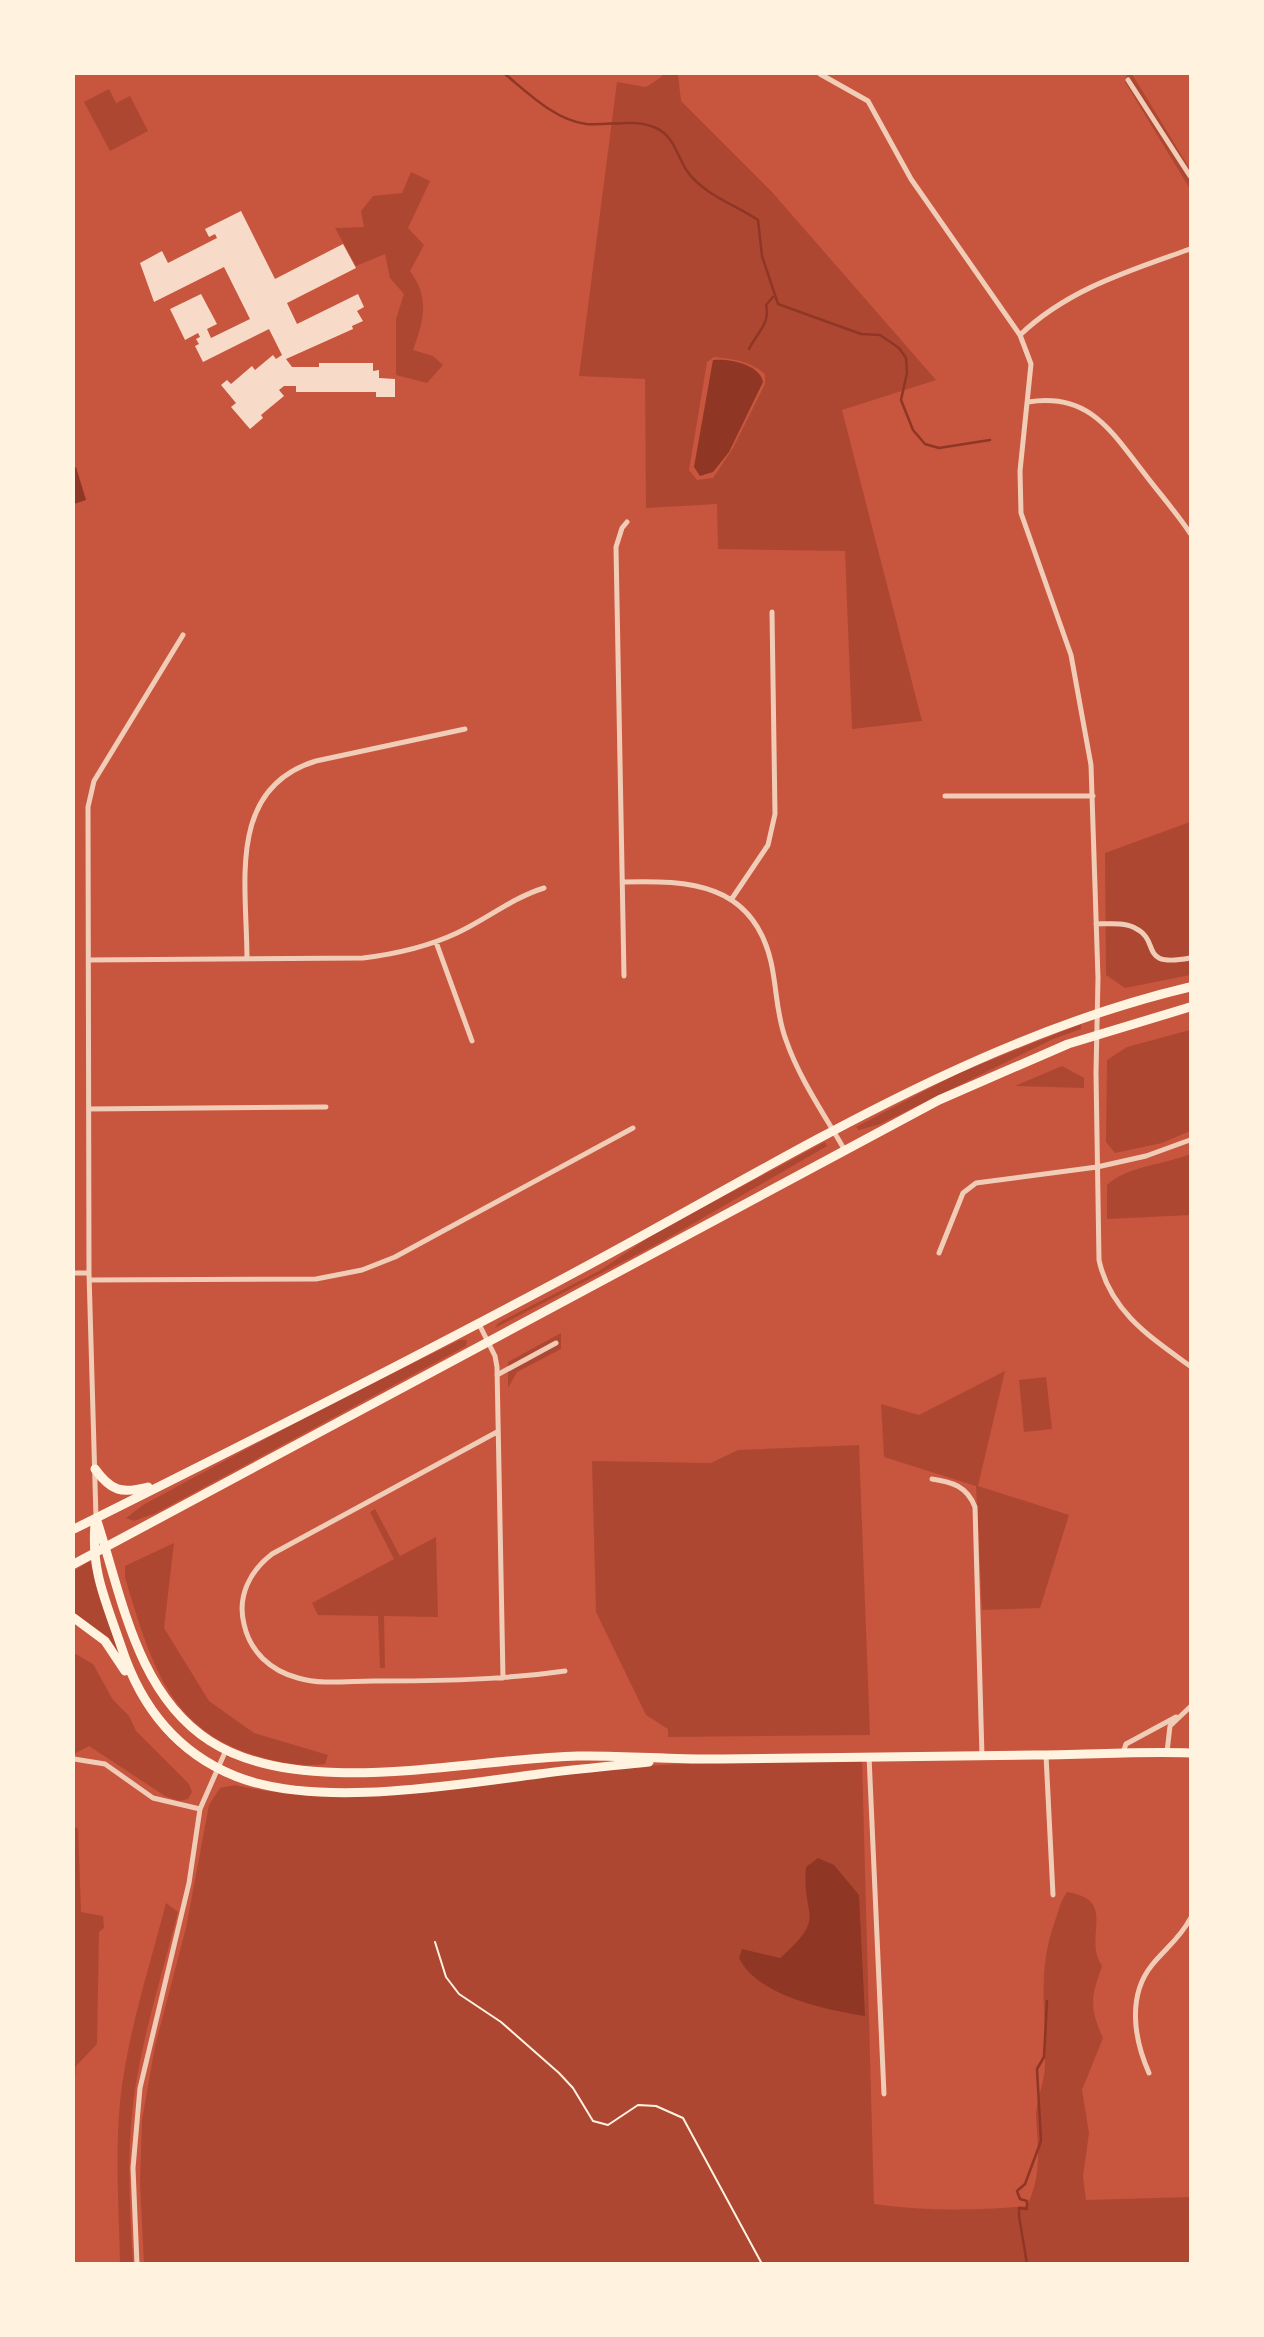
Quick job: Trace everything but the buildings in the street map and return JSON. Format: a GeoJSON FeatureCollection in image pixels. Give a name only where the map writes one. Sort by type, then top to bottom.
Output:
{"type":"FeatureCollection","features":[{"type":"Feature","properties":{"kind":"main road"},"geometry":{"type":"LineString","coordinates":[[74,1529],[479,1324],[835,1132],[980,1059],[1097,1013],[1191,987]]}},
{"type":"Feature","properties":{"kind":"main road"},"geometry":{"type":"LineString","coordinates":[[74,1564],[844,1149],[976,1082],[1097,1035],[1191,1007]]}},
{"type":"Feature","properties":{"kind":"main road"},"geometry":{"type":"LineString","coordinates":[[95,1469],[107,1486],[120,1492],[166,1482]]}},
{"type":"Feature","properties":{"kind":"main road"},"geometry":{"type":"LineString","coordinates":[[96,1518],[141,1656],[156,1686],[182,1719],[226,1750],[277,1767],[342,1772],[387,1771],[561,1756],[616,1755],[668,1760]]}},
{"type":"Feature","properties":{"kind":"main road"},"geometry":{"type":"LineString","coordinates":[[96,1518],[93,1553],[138,1692]]}},
{"type":"Feature","properties":{"kind":"main road"},"geometry":{"type":"LineString","coordinates":[[74,1618],[105,1641],[138,1692],[172,1735],[217,1768],[245,1780],[278,1787],[386,1791],[668,1760],[1167,1752],[1191,1754]]}},
{"type":"Feature","properties":{"kind":"street"},"geometry":{"type":"LineString","coordinates":[[820,74],[866,98],[940,223],[1020,335],[1031,364],[1020,471],[1021,513],[1071,655],[1087,732],[1093,796],[1099,1260],[1108,1289],[1124,1313],[1191,1366]]}},
{"type":"Feature","properties":{"kind":"street"},"geometry":{"type":"LineString","coordinates":[[1128,80],[1191,176]]}},
{"type":"Feature","properties":{"kind":"street"},"geometry":{"type":"LineString","coordinates":[[1020,335],[1045,312],[1079,291],[1191,248]]}},
{"type":"Feature","properties":{"kind":"street"},"geometry":{"type":"LineString","coordinates":[[1028,402],[1068,403],[1094,415],[1112,432],[1191,533]]}},
{"type":"Feature","properties":{"kind":"street"},"geometry":{"type":"LineString","coordinates":[[624,976],[616,547],[622,528],[628,523]]}},
{"type":"Feature","properties":{"kind":"street"},"geometry":{"type":"LineString","coordinates":[[732,900],[760,859],[774,822],[772,612]]}},
{"type":"Feature","properties":{"kind":"street"},"geometry":{"type":"LineString","coordinates":[[96,1518],[89,1273],[87,827],[94,782],[183,635]]}},
{"type":"Feature","properties":{"kind":"street"},"geometry":{"type":"LineString","coordinates":[[247,959],[246,843],[254,812],[270,788],[306,764],[465,729]]}},
{"type":"Feature","properties":{"kind":"street"},"geometry":{"type":"LineString","coordinates":[[945,796],[1093,796]]}},
{"type":"Feature","properties":{"kind":"street"},"geometry":{"type":"LineString","coordinates":[[622,882],[687,882],[717,891],[732,900],[762,935],[772,965],[775,1001],[786,1042],[844,1149]]}},
{"type":"Feature","properties":{"kind":"street"},"geometry":{"type":"LineString","coordinates":[[88,960],[363,958],[436,942],[482,920],[513,901],[544,888]]}},
{"type":"Feature","properties":{"kind":"street"},"geometry":{"type":"LineString","coordinates":[[1096,924],[1133,927],[1144,936],[1150,950],[1158,958],[1174,961],[1191,957]]}},
{"type":"Feature","properties":{"kind":"street"},"geometry":{"type":"LineString","coordinates":[[436,942],[472,1041]]}},
{"type":"Feature","properties":{"kind":"street"},"geometry":{"type":"LineString","coordinates":[[89,1109],[326,1107]]}},
{"type":"Feature","properties":{"kind":"street"},"geometry":{"type":"LineString","coordinates":[[90,1280],[316,1279],[362,1270],[395,1257],[633,1128]]}},
{"type":"Feature","properties":{"kind":"street"},"geometry":{"type":"LineString","coordinates":[[939,1252],[963,1193],[976,1182],[1097,1167],[1146,1156],[1191,1140]]}},
{"type":"Feature","properties":{"kind":"street"},"geometry":{"type":"LineString","coordinates":[[74,1273],[89,1273]]}},
{"type":"Feature","properties":{"kind":"street"},"geometry":{"type":"LineString","coordinates":[[479,1324],[495,1356],[497,1375],[503,1678]]}},
{"type":"Feature","properties":{"kind":"street"},"geometry":{"type":"LineString","coordinates":[[497,1375],[556,1343]]}},
{"type":"Feature","properties":{"kind":"street"},"geometry":{"type":"LineString","coordinates":[[497,1433],[272,1554],[254,1571],[242,1606],[246,1633],[258,1654],[278,1671],[298,1678],[432,1681],[503,1678],[565,1671]]}},
{"type":"Feature","properties":{"kind":"street"},"geometry":{"type":"LineString","coordinates":[[932,1479],[959,1486],[971,1496],[975,1507],[982,1756]]}},
{"type":"Feature","properties":{"kind":"street"},"geometry":{"type":"LineString","coordinates":[[1123,1753],[1126,1744],[1191,1707]]}},
{"type":"Feature","properties":{"kind":"street"},"geometry":{"type":"LineString","coordinates":[[1167,1752],[1168,1732],[1176,1717]]}},
{"type":"Feature","properties":{"kind":"street"},"geometry":{"type":"LineString","coordinates":[[137,2263],[133,2168],[140,2088],[150,2036],[181,1922],[200,1810],[226,1750]]}},
{"type":"Feature","properties":{"kind":"street"},"geometry":{"type":"LineString","coordinates":[[1046,1755],[1053,1895]]}},
{"type":"Feature","properties":{"kind":"street"},"geometry":{"type":"LineString","coordinates":[[869,1756],[884,2094]]}},
{"type":"Feature","properties":{"kind":"street"},"geometry":{"type":"LineString","coordinates":[[74,1759],[104,1763],[153,1798],[200,1810]]}},
{"type":"Feature","properties":{"kind":"street"},"geometry":{"type":"LineString","coordinates":[[1149,2073],[1137,2040],[1138,1995],[1153,1964],[1191,1919]]}},
{"type":"Feature","properties":{"kind":"path"},"geometry":{"type":"LineString","coordinates":[[435,1942],[446,1977],[459,1994],[501,2022],[540,2055],[573,2088],[593,2121],[608,2125],[638,2105],[656,2106],[683,2118],[762,2263]]}},
{"type":"Feature","properties":{"kind":"shaded area"},"geometry":{"type":"Polygon","coordinates":[[[663,74],[678,74],[681,101],[772,192],[936,380],[842,410],[922,721],[852,729],[845,551],[718,549],[717,504],[646,508],[645,379],[579,376],[617,82],[646,87],[663,74]],[[714,357],[707,362],[689,470],[697,480],[713,478],[733,448],[765,384],[765,374],[754,366],[714,357]]]}},
{"type":"Feature","properties":{"kind":"shaded area"},"geometry":{"type":"Polygon","coordinates":[[[1127,74],[1132,74],[1190,169],[1190,189],[1125,82],[1127,74]]]}},
{"type":"Feature","properties":{"kind":"shaded area"},"geometry":{"type":"Polygon","coordinates":[[[109,89],[116,103],[130,96],[148,131],[110,151],[84,102],[109,89]]]}},
{"type":"Feature","properties":{"kind":"shaded area"},"geometry":{"type":"Polygon","coordinates":[[[411,172],[430,181],[408,228],[424,245],[410,271],[423,300],[420,329],[413,350],[433,356],[443,365],[427,383],[396,375],[396,319],[404,294],[390,278],[385,254],[356,266],[335,228],[364,227],[361,211],[373,196],[402,193],[411,172]]]}},
{"type":"Feature","properties":{"kind":"shaded area"},"geometry":{"type":"Polygon","coordinates":[[[713,360],[735,361],[750,367],[761,376],[763,382],[729,452],[713,472],[700,476],[694,467],[713,360]]]}},
{"type":"Feature","properties":{"kind":"shaded area"},"geometry":{"type":"Polygon","coordinates":[[[76,467],[86,500],[74,504],[74,468],[76,467]]]}},
{"type":"Feature","properties":{"kind":"shaded area"},"geometry":{"type":"Polygon","coordinates":[[[1190,822],[1190,975],[1125,988],[1106,975],[1105,853],[1190,822]]]}},
{"type":"Feature","properties":{"kind":"shaded area"},"geometry":{"type":"Polygon","coordinates":[[[1081,1024],[1081,1029],[1053,1039],[880,1124],[859,1130],[856,1127],[959,1073],[1081,1024]]]}},
{"type":"Feature","properties":{"kind":"shaded area"},"geometry":{"type":"Polygon","coordinates":[[[1190,1030],[1190,1131],[1162,1143],[1115,1153],[1106,1142],[1107,1060],[1127,1047],[1190,1030]]]}},
{"type":"Feature","properties":{"kind":"shaded area"},"geometry":{"type":"Polygon","coordinates":[[[1062,1066],[1084,1078],[1084,1088],[1015,1086],[1062,1066]]]}},
{"type":"Feature","properties":{"kind":"shaded area"},"geometry":{"type":"Polygon","coordinates":[[[825,1142],[827,1146],[663,1241],[495,1328],[498,1323],[599,1271],[657,1232],[825,1142]]]}},
{"type":"Feature","properties":{"kind":"shaded area"},"geometry":{"type":"Polygon","coordinates":[[[1190,1154],[1190,1215],[1107,1219],[1107,1185],[1135,1170],[1190,1154]]]}},
{"type":"Feature","properties":{"kind":"shaded area"},"geometry":{"type":"Polygon","coordinates":[[[561,1333],[561,1349],[517,1372],[508,1388],[508,1362],[561,1333]]]}},
{"type":"Feature","properties":{"kind":"shaded area"},"geometry":{"type":"Polygon","coordinates":[[[460,1340],[467,1340],[466,1346],[156,1513],[134,1521],[126,1518],[143,1505],[321,1409],[460,1340]]]}},
{"type":"Feature","properties":{"kind":"shaded area"},"geometry":{"type":"Polygon","coordinates":[[[1005,1371],[978,1486],[1069,1515],[1040,1608],[982,1610],[976,1486],[884,1457],[881,1404],[919,1415],[1005,1371]]]}},
{"type":"Feature","properties":{"kind":"shaded area"},"geometry":{"type":"Polygon","coordinates":[[[1046,1377],[1052,1429],[1024,1432],[1019,1380],[1046,1377]]]}},
{"type":"Feature","properties":{"kind":"shaded area"},"geometry":{"type":"Polygon","coordinates":[[[859,1445],[870,1735],[668,1737],[668,1729],[646,1715],[596,1612],[592,1461],[711,1463],[738,1450],[859,1445]]]}},
{"type":"Feature","properties":{"kind":"shaded area"},"geometry":{"type":"Polygon","coordinates":[[[375,1509],[400,1556],[436,1537],[438,1617],[384,1616],[385,1668],[380,1668],[378,1616],[318,1615],[312,1603],[394,1559],[370,1512],[375,1509]]]}},
{"type":"Feature","properties":{"kind":"shaded area"},"geometry":{"type":"Polygon","coordinates":[[[174,1543],[164,1628],[209,1701],[254,1733],[328,1755],[325,1764],[285,1763],[230,1746],[204,1730],[184,1711],[168,1689],[144,1637],[125,1578],[125,1566],[174,1543]]]}},
{"type":"Feature","properties":{"kind":"shaded area"},"geometry":{"type":"Polygon","coordinates":[[[90,1561],[120,1655],[108,1637],[74,1613],[74,1571],[90,1561]]]}},
{"type":"Feature","properties":{"kind":"shaded area"},"geometry":{"type":"Polygon","coordinates":[[[74,1653],[93,1664],[113,1700],[129,1716],[136,1731],[189,1784],[192,1792],[188,1799],[179,1801],[165,1796],[89,1746],[74,1754],[74,1653]]]}},
{"type":"Feature","properties":{"kind":"shaded area"},"geometry":{"type":"Polygon","coordinates":[[[862,1760],[874,2204],[950,2210],[1027,2206],[1035,2183],[1038,2162],[1037,2104],[1045,2071],[1046,1958],[1055,1921],[1067,1892],[1083,1896],[1092,1903],[1096,1911],[1095,1943],[1102,1966],[1093,2002],[1095,2018],[1103,2038],[1082,2090],[1089,2133],[1083,2176],[1086,2200],[1190,2197],[1190,2263],[144,2264],[140,2183],[142,2120],[155,2046],[186,1928],[209,1805],[220,1788],[235,1785],[283,1793],[379,1796],[617,1768],[862,1760]]]}},
{"type":"Feature","properties":{"kind":"shaded area"},"geometry":{"type":"Polygon","coordinates":[[[74,1826],[78,1829],[81,1912],[103,1916],[104,1928],[99,1932],[97,2044],[76,2066],[74,2091],[74,1826]]]}},
{"type":"Feature","properties":{"kind":"shaded area"},"geometry":{"type":"Polygon","coordinates":[[[818,1858],[834,1865],[859,1895],[865,2016],[814,2005],[777,1991],[748,1971],[739,1958],[742,1949],[780,1958],[804,1933],[810,1915],[805,1884],[806,1867],[818,1858]]]}},
{"type":"Feature","properties":{"kind":"shaded area"},"geometry":{"type":"Polygon","coordinates":[[[166,1903],[178,1912],[137,2077],[130,2147],[133,2263],[120,2263],[118,2163],[123,2077],[133,2027],[166,1903]]]}},
{"type":"Feature","properties":{"kind":"waterway"},"geometry":{"type":"LineString","coordinates":[[505,74],[542,105],[564,117],[586,124],[639,123],[662,132],[671,141],[687,171],[702,187],[758,220],[762,256],[778,304],[861,334],[880,335],[899,348],[906,358],[907,373],[901,400],[913,430],[925,444],[939,448],[990,440]]}},
{"type":"Feature","properties":{"kind":"waterway"},"geometry":{"type":"LineString","coordinates":[[749,349],[765,323],[766,305],[773,297]]}},
{"type":"Feature","properties":{"kind":"waterway"},"geometry":{"type":"LineString","coordinates":[[1027,2264],[1019,2216],[1019,2208],[1027,2209],[1027,2201],[1020,2199],[1017,2191],[1025,2184],[1041,2141],[1037,2069],[1044,2057],[1047,2001]]}}]}
